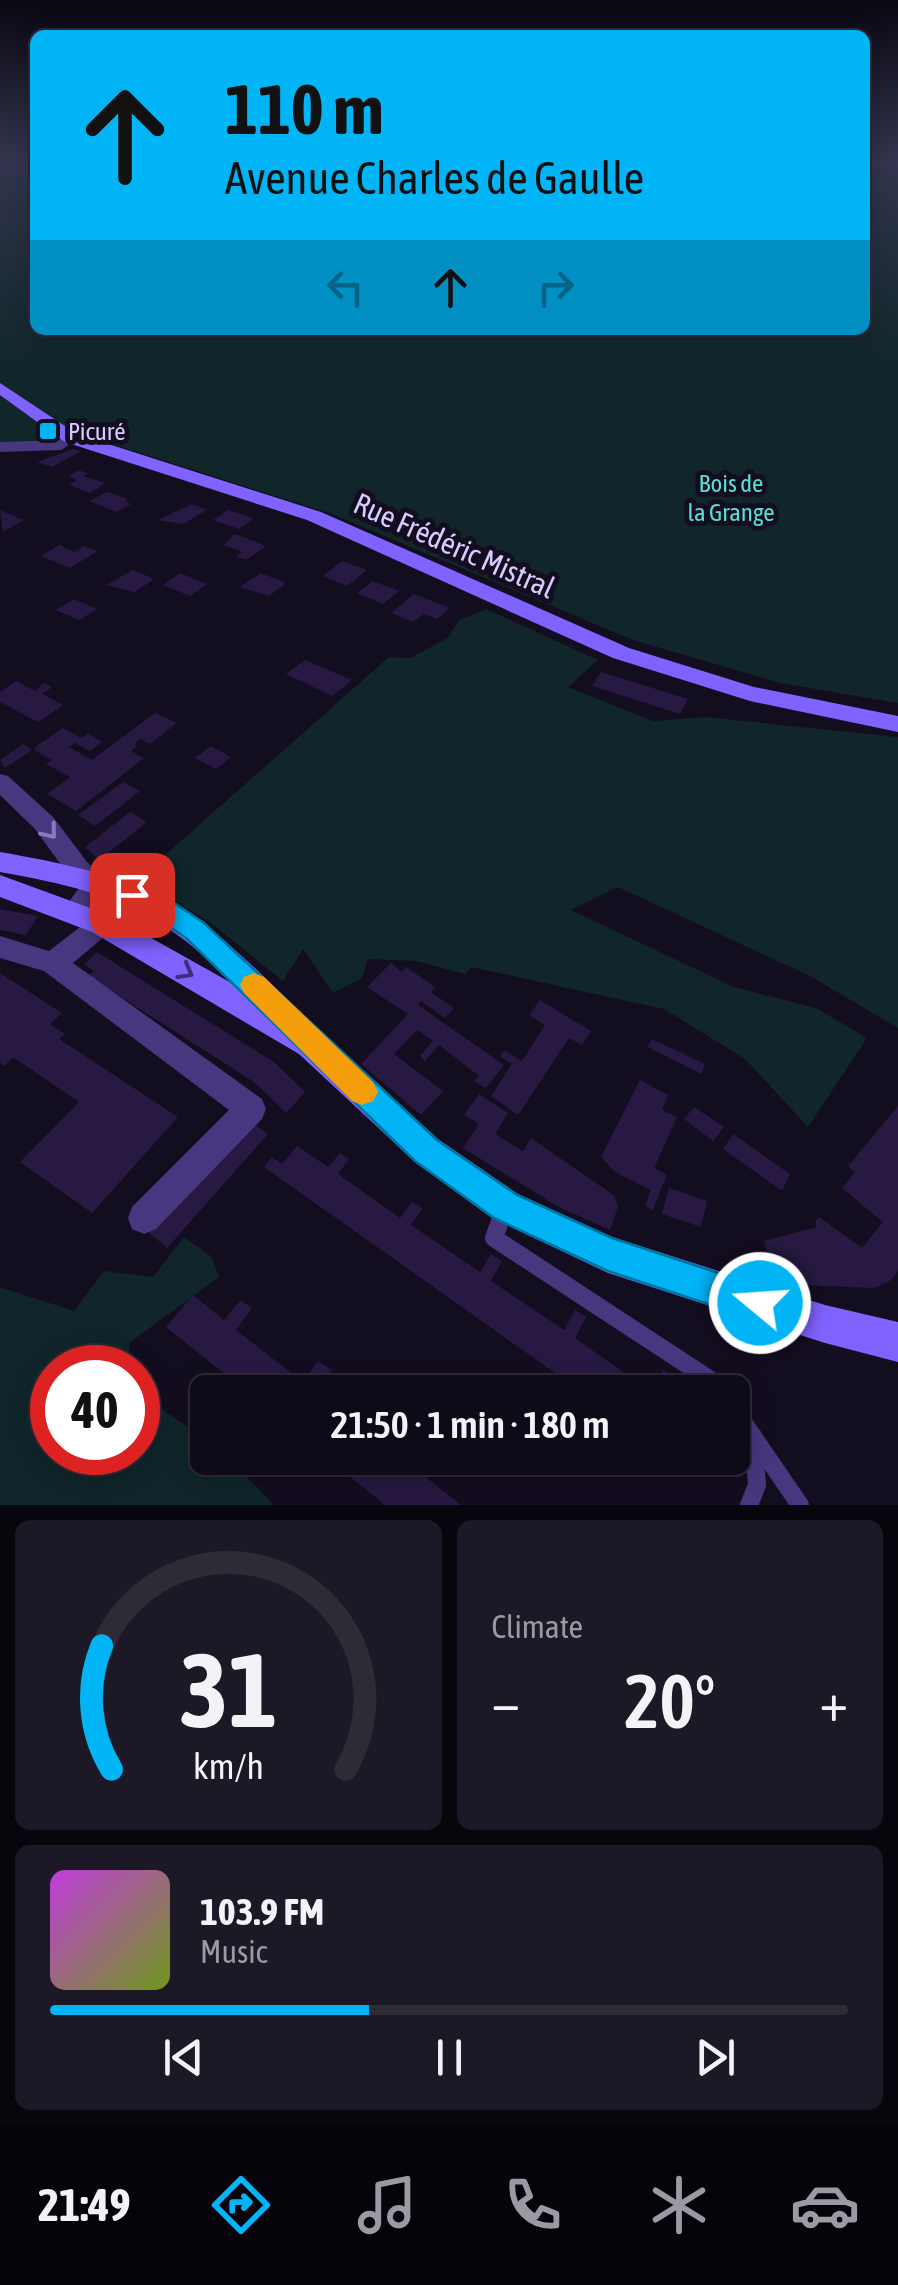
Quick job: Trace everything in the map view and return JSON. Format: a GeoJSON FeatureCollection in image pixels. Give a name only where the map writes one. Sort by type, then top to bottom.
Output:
{"type":"FeatureCollection","features":[{"type":"Feature","properties":{"kind":"street","name":"Rue Frédéric Mistral"},"geometry":{"type":"LineString","coordinates":[[0,388],[71,438],[314,516],[530,614],[678,672],[807,708],[898,724]]}},
{"type":"Feature","properties":{"kind":"street"},"geometry":{"type":"LineString","coordinates":[[0,448],[61,446],[71,438]]}},
{"type":"Feature","properties":{"kind":"street"},"geometry":{"type":"LineString","coordinates":[[0,782],[44,823],[78,868],[96,884]]}},
{"type":"Feature","properties":{"kind":"street"},"geometry":{"type":"LineString","coordinates":[[0,862],[96,884],[155,903],[195,930],[310,1044],[426,1150],[505,1206],[608,1254],[825,1324],[898,1342]]}},
{"type":"Feature","properties":{"kind":"street"},"geometry":{"type":"LineString","coordinates":[[88,918],[96,884]]}},
{"type":"Feature","properties":{"kind":"street"},"geometry":{"type":"LineString","coordinates":[[0,886],[88,918],[310,1044]]}},
{"type":"Feature","properties":{"kind":"street"},"geometry":{"type":"LineString","coordinates":[[53,963],[88,918],[132,895]]}},
{"type":"Feature","properties":{"kind":"street"},"geometry":{"type":"LineString","coordinates":[[0,947],[53,963],[250,1109],[144,1218]]}},
{"type":"Feature","properties":{"kind":"lane"},"geometry":{"type":"LineString","coordinates":[[505,1206],[494,1238],[704,1375]]}},
{"type":"Feature","properties":{"kind":"lane"},"geometry":{"type":"LineString","coordinates":[[750,1427],[800,1505]]}},
{"type":"Feature","properties":{"kind":"lane"},"geometry":{"type":"LineString","coordinates":[[749,1505],[756,1485],[753,1431]]}},
{"type":"Feature","properties":{"kind":"green space","name":"Bois de la Grange"},"geometry":{"type":"Polygon","coordinates":[[[0,231],[30,231],[30,335],[870,335],[870,231],[898,231],[898,703],[780,683],[633,640],[332,514],[90,437],[0,443],[0,231]]]}},
{"type":"Feature","properties":{"kind":"green space"},"geometry":{"type":"Polygon","coordinates":[[[486,609],[598,660],[568,687],[653,721],[705,717],[898,737],[898,1028],[810,976],[618,887],[571,910],[734,987],[816,1008],[867,1038],[808,1127],[745,1059],[664,1009],[471,967],[465,974],[416,961],[368,959],[362,978],[333,993],[303,949],[283,981],[212,924],[139,878],[389,657],[410,658],[448,638],[459,620],[486,609]]]}},
{"type":"Feature","properties":{"kind":"green space"},"geometry":{"type":"Polygon","coordinates":[[[184,1237],[212,1257],[219,1277],[129,1345],[30,1345],[30,1475],[160,1475],[160,1408],[190,1428],[190,1475],[245,1475],[274,1505],[0,1505],[0,1287],[74,1311],[104,1271],[153,1277],[184,1237]]]}},
{"type":"Feature","properties":{"kind":"building"},"geometry":{"type":"Polygon","coordinates":[[[73,449],[81,451],[52,467],[37,462],[73,449]]]}},
{"type":"Feature","properties":{"kind":"building"},"geometry":{"type":"Polygon","coordinates":[[[79,470],[88,474],[83,476],[106,483],[90,493],[69,485],[77,480],[68,476],[79,470]]]}},
{"type":"Feature","properties":{"kind":"building"},"geometry":{"type":"Polygon","coordinates":[[[107,492],[128,499],[125,501],[131,504],[116,512],[89,501],[107,492]]]}},
{"type":"Feature","properties":{"kind":"building"},"geometry":{"type":"Polygon","coordinates":[[[192,504],[207,510],[183,524],[158,520],[192,504]]]}},
{"type":"Feature","properties":{"kind":"building"},"geometry":{"type":"Polygon","coordinates":[[[0,510],[9,514],[24,520],[3,532],[0,510]]]}},
{"type":"Feature","properties":{"kind":"building"},"geometry":{"type":"Polygon","coordinates":[[[228,510],[254,519],[239,529],[213,520],[228,510]]]}},
{"type":"Feature","properties":{"kind":"building"},"geometry":{"type":"Polygon","coordinates":[[[234,534],[266,546],[246,560],[236,556],[242,552],[224,545],[234,534]]]}},
{"type":"Feature","properties":{"kind":"building"},"geometry":{"type":"Polygon","coordinates":[[[59,545],[74,552],[84,546],[98,551],[70,568],[41,556],[59,545]]]}},
{"type":"Feature","properties":{"kind":"building"},"geometry":{"type":"Polygon","coordinates":[[[342,561],[367,570],[347,586],[323,576],[342,561]]]}},
{"type":"Feature","properties":{"kind":"building"},"geometry":{"type":"Polygon","coordinates":[[[133,570],[154,579],[135,592],[106,585],[133,570]]]}},
{"type":"Feature","properties":{"kind":"building"},"geometry":{"type":"Polygon","coordinates":[[[180,573],[207,584],[190,596],[163,585],[180,573]]]}},
{"type":"Feature","properties":{"kind":"building"},"geometry":{"type":"Polygon","coordinates":[[[261,573],[286,583],[269,596],[240,587],[261,573]]]}},
{"type":"Feature","properties":{"kind":"building"},"geometry":{"type":"Polygon","coordinates":[[[373,581],[399,591],[383,604],[357,593],[373,581]]]}},
{"type":"Feature","properties":{"kind":"building"},"geometry":{"type":"Polygon","coordinates":[[[414,594],[450,608],[437,619],[424,614],[413,622],[391,613],[414,594]]]}},
{"type":"Feature","properties":{"kind":"building"},"geometry":{"type":"Polygon","coordinates":[[[74,599],[97,609],[79,620],[56,610],[74,599]]]}},
{"type":"Feature","properties":{"kind":"building"},"geometry":{"type":"Polygon","coordinates":[[[305,660],[352,680],[332,696],[286,674],[305,660]]]}},
{"type":"Feature","properties":{"kind":"building"},"geometry":{"type":"Polygon","coordinates":[[[601,672],[688,699],[680,714],[592,686],[601,672]]]}},
{"type":"Feature","properties":{"kind":"building"},"geometry":{"type":"Polygon","coordinates":[[[16,681],[35,691],[44,683],[52,687],[42,694],[63,705],[38,722],[0,702],[0,692],[16,681]]]}},
{"type":"Feature","properties":{"kind":"building"},"geometry":{"type":"Polygon","coordinates":[[[155,713],[177,723],[150,744],[141,739],[134,744],[137,746],[131,751],[144,758],[76,811],[47,794],[70,777],[46,764],[52,760],[34,750],[38,745],[63,728],[82,738],[88,733],[102,742],[90,751],[75,743],[69,747],[92,760],[155,713]]]}},
{"type":"Feature","properties":{"kind":"building"},"geometry":{"type":"Polygon","coordinates":[[[23,744],[32,750],[5,768],[0,760],[23,744]]]}},
{"type":"Feature","properties":{"kind":"building"},"geometry":{"type":"Polygon","coordinates":[[[211,746],[231,757],[216,769],[195,758],[211,746]]]}},
{"type":"Feature","properties":{"kind":"building"},"geometry":{"type":"Polygon","coordinates":[[[123,782],[140,791],[95,826],[78,815],[123,782]]]}},
{"type":"Feature","properties":{"kind":"building"},"geometry":{"type":"Polygon","coordinates":[[[130,812],[147,822],[99,860],[85,847],[130,812]]]}},
{"type":"Feature","properties":{"kind":"building"},"geometry":{"type":"Polygon","coordinates":[[[0,909],[38,916],[26,935],[0,930],[0,909]]]}},
{"type":"Feature","properties":{"kind":"building"},"geometry":{"type":"Polygon","coordinates":[[[97,952],[274,1062],[305,1092],[286,1113],[254,1082],[88,976],[94,971],[84,964],[97,952]]]}},
{"type":"Feature","properties":{"kind":"building"},"geometry":{"type":"Polygon","coordinates":[[[391,963],[402,972],[406,967],[435,987],[431,992],[454,1008],[445,1018],[421,1001],[418,1005],[504,1065],[486,1088],[474,1081],[479,1076],[439,1045],[425,1061],[420,1056],[433,1041],[417,1030],[394,1054],[443,1091],[421,1115],[361,1064],[408,1014],[367,987],[391,963]]]}},
{"type":"Feature","properties":{"kind":"building"},"geometry":{"type":"Polygon","coordinates":[[[0,973],[62,1013],[50,1024],[65,1034],[59,1039],[178,1117],[92,1213],[20,1162],[79,1102],[13,1057],[4,1066],[0,1063],[0,973]]]}},
{"type":"Feature","properties":{"kind":"building"},"geometry":{"type":"Polygon","coordinates":[[[540,1000],[591,1031],[582,1045],[569,1038],[518,1115],[491,1096],[512,1064],[500,1056],[504,1050],[522,1061],[545,1025],[529,1015],[540,1000]]]}},
{"type":"Feature","properties":{"kind":"building"},"geometry":{"type":"Polygon","coordinates":[[[652,1039],[705,1064],[701,1074],[647,1047],[652,1039]]]}},
{"type":"Feature","properties":{"kind":"building"},"geometry":{"type":"Polygon","coordinates":[[[640,1080],[668,1095],[662,1110],[677,1117],[654,1168],[667,1175],[652,1211],[645,1205],[651,1190],[615,1172],[601,1157],[640,1080]]]}},
{"type":"Feature","properties":{"kind":"building"},"geometry":{"type":"Polygon","coordinates":[[[479,1094],[508,1113],[495,1134],[523,1151],[531,1138],[615,1196],[618,1207],[610,1230],[559,1207],[463,1148],[479,1124],[464,1115],[479,1094]]]}},
{"type":"Feature","properties":{"kind":"building"},"geometry":{"type":"Polygon","coordinates":[[[898,1106],[898,1271],[890,1281],[874,1288],[774,1284],[764,1241],[817,1227],[815,1221],[819,1217],[862,1248],[883,1222],[842,1188],[855,1172],[848,1166],[898,1106]]]}},
{"type":"Feature","properties":{"kind":"building"},"geometry":{"type":"Polygon","coordinates":[[[694,1107],[724,1127],[713,1141],[684,1119],[694,1107]]]}},
{"type":"Feature","properties":{"kind":"building"},"geometry":{"type":"Polygon","coordinates":[[[247,1119],[268,1134],[167,1248],[147,1231],[247,1119]]]}},
{"type":"Feature","properties":{"kind":"building"},"geometry":{"type":"Polygon","coordinates":[[[733,1134],[790,1174],[782,1191],[723,1149],[733,1134]]]}},
{"type":"Feature","properties":{"kind":"building"},"geometry":{"type":"Polygon","coordinates":[[[297,1146],[328,1167],[340,1153],[349,1159],[338,1174],[400,1218],[412,1202],[423,1208],[411,1225],[480,1272],[491,1254],[502,1261],[491,1281],[564,1330],[575,1310],[586,1317],[575,1338],[628,1375],[558,1375],[264,1167],[272,1157],[282,1164],[297,1146]]]}},
{"type":"Feature","properties":{"kind":"building"},"geometry":{"type":"Polygon","coordinates":[[[669,1188],[707,1201],[701,1227],[662,1214],[669,1188]]]}},
{"type":"Feature","properties":{"kind":"building"},"geometry":{"type":"Polygon","coordinates":[[[193,1295],[224,1320],[240,1300],[252,1308],[236,1330],[294,1375],[226,1375],[166,1327],[193,1295]]]}},
{"type":"Feature","properties":{"kind":"building"},"geometry":{"type":"Polygon","coordinates":[[[318,1361],[332,1370],[329,1375],[308,1375],[318,1361]]]}},
{"type":"Feature","properties":{"kind":"building"},"geometry":{"type":"Polygon","coordinates":[[[348,1475],[423,1475],[461,1505],[385,1505],[348,1475]]]}},
{"type":"Feature","properties":{"kind":"slow traffic"},"geometry":{"type":"LineString","coordinates":[[254,985],[362,1092]]}},
{"type":"Feature","properties":{"kind":"place","name":"Picuré"},"geometry":{"type":"Point","coordinates":[48,431]}},
{"type":"Feature","properties":{"kind":"route"},"geometry":{"type":"LineString","coordinates":[[132,895],[155,903],[195,930],[310,1044],[426,1150],[505,1206],[608,1254],[760,1303]]}}]}
